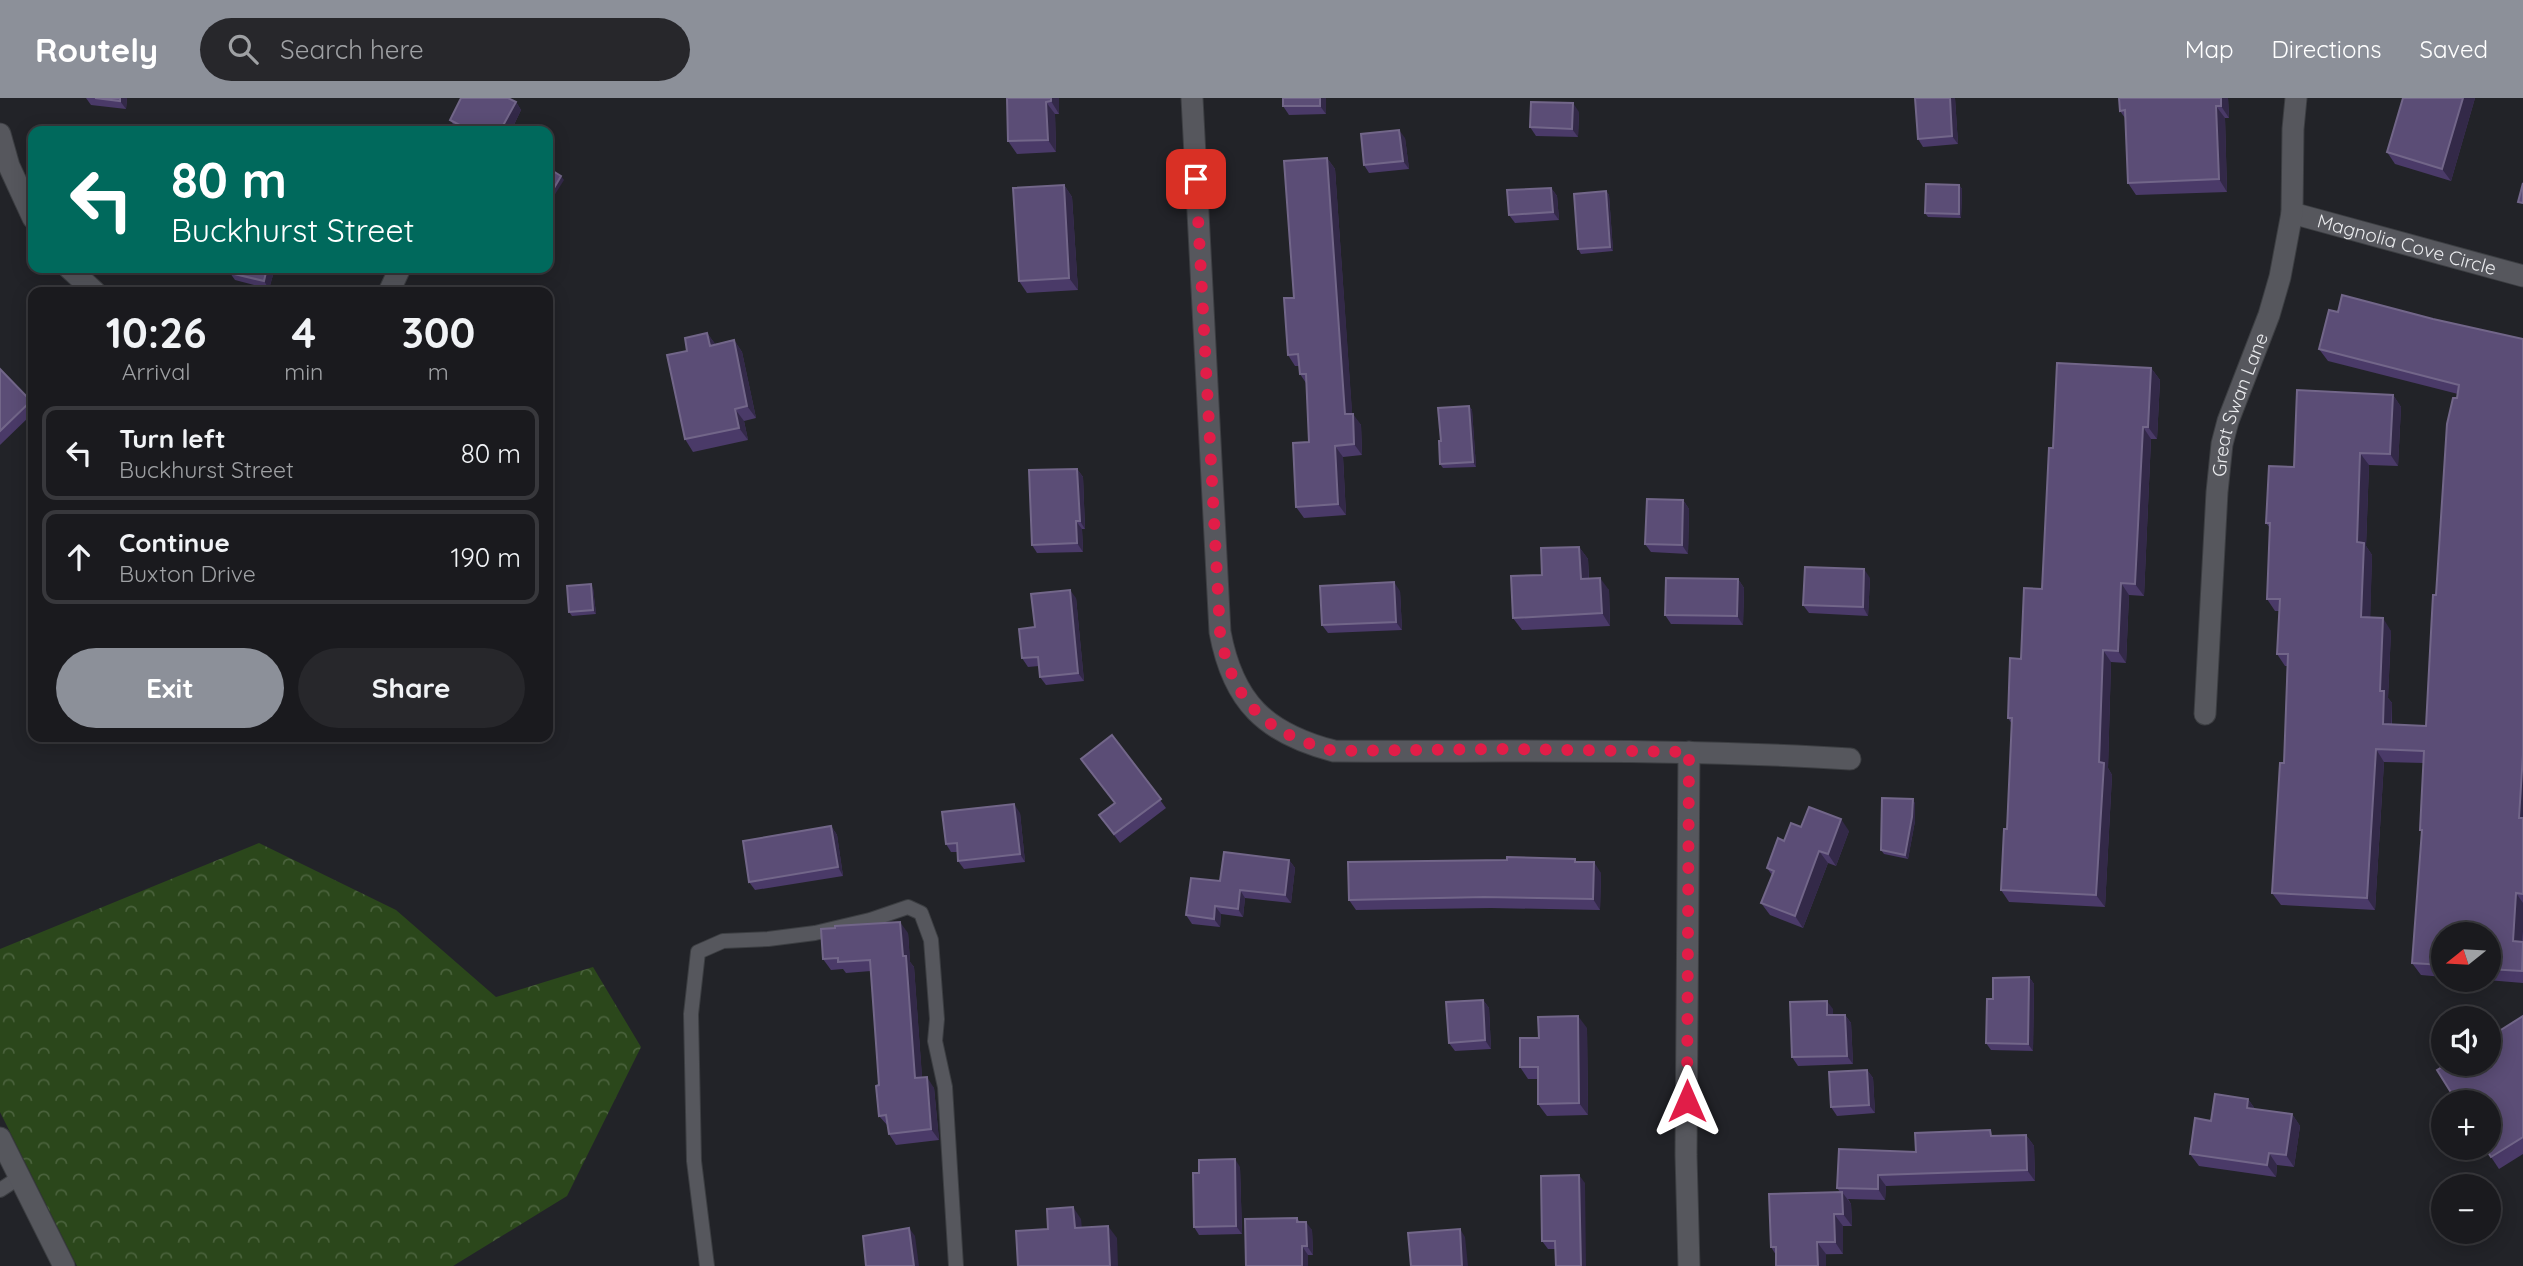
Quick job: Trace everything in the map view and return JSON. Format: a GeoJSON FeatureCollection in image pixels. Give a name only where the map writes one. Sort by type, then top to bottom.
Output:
{"type":"FeatureCollection","features":[{"type":"Feature","properties":{"kind":"street"},"geometry":{"type":"LineString","coordinates":[[1192,98],[1220,632],[1225,661],[1235,683],[1251,707],[1278,731],[1305,743],[1334,751],[1513,749],[1762,753],[1850,759]]}},
{"type":"Feature","properties":{"kind":"street","name":"Great Swan Lane"},"geometry":{"type":"LineString","coordinates":[[2205,714],[2222,444],[2280,277],[2292,213],[2296,98]]}},
{"type":"Feature","properties":{"kind":"street"},"geometry":{"type":"LineString","coordinates":[[0,134],[9,166],[28,207]]}},
{"type":"Feature","properties":{"kind":"street","name":"Magnolia Cove Circle"},"geometry":{"type":"LineString","coordinates":[[2292,213],[2523,275]]}},
{"type":"Feature","properties":{"kind":"street"},"geometry":{"type":"LineString","coordinates":[[74,273],[90,287]]}},
{"type":"Feature","properties":{"kind":"street"},"geometry":{"type":"LineString","coordinates":[[1689,752],[1686,1141],[1689,1266]]}},
{"type":"Feature","properties":{"kind":"street"},"geometry":{"type":"LineString","coordinates":[[0,1138],[64,1266]]}},
{"type":"Feature","properties":{"kind":"lane"},"geometry":{"type":"LineString","coordinates":[[707,1266],[694,1161],[691,1014],[698,952],[723,941],[815,933],[870,920],[908,907],[921,913],[931,940],[937,1019],[935,1041],[945,1087],[956,1266]]}},
{"type":"Feature","properties":{"kind":"lane"},"geometry":{"type":"LineString","coordinates":[[0,1190],[20,1177]]}},
{"type":"Feature","properties":{"kind":"green space"},"geometry":{"type":"Polygon","coordinates":[[[259,843],[396,910],[496,997],[593,967],[641,1047],[567,1196],[453,1266],[77,1266],[0,1112],[0,949],[259,843]]]}},
{"type":"Feature","properties":{"kind":"building"},"geometry":{"type":"Polygon","coordinates":[[[95,98],[120,98],[120,101],[95,98]]]}},
{"type":"Feature","properties":{"kind":"building"},"geometry":{"type":"Polygon","coordinates":[[[461,98],[508,98],[516,102],[503,126],[461,126],[450,120],[461,98]]]}},
{"type":"Feature","properties":{"kind":"building"},"geometry":{"type":"Polygon","coordinates":[[[1007,98],[1051,98],[1051,101],[1046,102],[1048,140],[1008,141],[1007,98]]]}},
{"type":"Feature","properties":{"kind":"building"},"geometry":{"type":"Polygon","coordinates":[[[1283,98],[1320,98],[1320,106],[1283,106],[1283,98]]]}},
{"type":"Feature","properties":{"kind":"building"},"geometry":{"type":"Polygon","coordinates":[[[1915,98],[1950,98],[1952,136],[1918,139],[1915,98]]]}},
{"type":"Feature","properties":{"kind":"building"},"geometry":{"type":"Polygon","coordinates":[[[2119,98],[2221,98],[2221,106],[2216,106],[2219,179],[2128,183],[2125,110],[2120,111],[2119,98]]]}},
{"type":"Feature","properties":{"kind":"building"},"geometry":{"type":"Polygon","coordinates":[[[2403,98],[2463,98],[2442,169],[2387,152],[2403,98]]]}},
{"type":"Feature","properties":{"kind":"building"},"geometry":{"type":"Polygon","coordinates":[[[1531,102],[1573,103],[1572,129],[1530,127],[1531,102]]]}},
{"type":"Feature","properties":{"kind":"building"},"geometry":{"type":"Polygon","coordinates":[[[1399,130],[1403,161],[1364,165],[1361,134],[1399,130]]]}},
{"type":"Feature","properties":{"kind":"building"},"geometry":{"type":"Polygon","coordinates":[[[1327,158],[1345,414],[1353,414],[1354,444],[1335,446],[1338,504],[1296,507],[1293,443],[1309,442],[1306,374],[1300,374],[1298,354],[1288,355],[1284,298],[1294,298],[1284,161],[1327,158]]]}},
{"type":"Feature","properties":{"kind":"building"},"geometry":{"type":"Polygon","coordinates":[[[553,171],[561,176],[553,190],[553,171]]]}},
{"type":"Feature","properties":{"kind":"building"},"geometry":{"type":"Polygon","coordinates":[[[2523,183],[2523,203],[2518,202],[2523,183]]]}},
{"type":"Feature","properties":{"kind":"building"},"geometry":{"type":"Polygon","coordinates":[[[1926,184],[1959,185],[1959,214],[1925,213],[1926,184]]]}},
{"type":"Feature","properties":{"kind":"building"},"geometry":{"type":"Polygon","coordinates":[[[1064,185],[1069,278],[1019,281],[1013,188],[1064,185]]]}},
{"type":"Feature","properties":{"kind":"building"},"geometry":{"type":"Polygon","coordinates":[[[1551,188],[1553,212],[1509,215],[1507,190],[1551,188]]]}},
{"type":"Feature","properties":{"kind":"building"},"geometry":{"type":"Polygon","coordinates":[[[1606,191],[1610,247],[1578,249],[1574,194],[1606,191]]]}},
{"type":"Feature","properties":{"kind":"building"},"geometry":{"type":"Polygon","coordinates":[[[230,273],[266,273],[264,281],[230,273]]]}},
{"type":"Feature","properties":{"kind":"building"},"geometry":{"type":"Polygon","coordinates":[[[2342,295],[2523,339],[2523,754],[2519,818],[2523,818],[2523,894],[2516,893],[2513,941],[2523,942],[2522,971],[2501,970],[2501,922],[2431,922],[2431,964],[2412,963],[2422,830],[2424,751],[2376,749],[2367,898],[2272,893],[2280,763],[2284,763],[2288,654],[2277,654],[2280,599],[2267,599],[2270,523],[2266,523],[2269,466],[2294,467],[2297,390],[2393,395],[2390,454],[2360,453],[2357,542],[2364,543],[2361,617],[2383,618],[2380,691],[2384,691],[2383,724],[2426,726],[2433,595],[2436,595],[2447,424],[2459,385],[2319,349],[2329,310],[2338,312],[2342,295]]]}},
{"type":"Feature","properties":{"kind":"building"},"geometry":{"type":"Polygon","coordinates":[[[707,333],[710,346],[734,340],[747,406],[735,409],[739,428],[685,439],[667,355],[687,351],[685,338],[707,333]]]}},
{"type":"Feature","properties":{"kind":"building"},"geometry":{"type":"Polygon","coordinates":[[[2057,363],[2151,368],[2148,427],[2143,427],[2135,584],[2121,583],[2118,651],[2103,650],[2099,762],[2104,763],[2096,895],[2001,890],[2012,718],[2008,718],[2010,658],[2021,659],[2024,588],[2042,589],[2049,448],[2053,448],[2057,363]]]}},
{"type":"Feature","properties":{"kind":"building"},"geometry":{"type":"Polygon","coordinates":[[[0,369],[28,398],[28,404],[0,431],[0,369]]]}},
{"type":"Feature","properties":{"kind":"building"},"geometry":{"type":"Polygon","coordinates":[[[1469,406],[1473,462],[1440,464],[1438,408],[1469,406]]]}},
{"type":"Feature","properties":{"kind":"building"},"geometry":{"type":"Polygon","coordinates":[[[1077,469],[1080,521],[1076,521],[1077,543],[1032,545],[1029,470],[1077,469]]]}},
{"type":"Feature","properties":{"kind":"building"},"geometry":{"type":"Polygon","coordinates":[[[1647,499],[1683,500],[1682,545],[1645,544],[1647,499]]]}},
{"type":"Feature","properties":{"kind":"building"},"geometry":{"type":"Polygon","coordinates":[[[1579,547],[1581,579],[1600,578],[1602,613],[1513,618],[1511,576],[1542,575],[1541,548],[1579,547]]]}},
{"type":"Feature","properties":{"kind":"building"},"geometry":{"type":"Polygon","coordinates":[[[1805,567],[1864,569],[1863,607],[1803,605],[1805,567]]]}},
{"type":"Feature","properties":{"kind":"building"},"geometry":{"type":"Polygon","coordinates":[[[1666,578],[1738,579],[1737,616],[1665,615],[1666,578]]]}},
{"type":"Feature","properties":{"kind":"building"},"geometry":{"type":"Polygon","coordinates":[[[1394,582],[1396,622],[1322,625],[1320,586],[1394,582]]]}},
{"type":"Feature","properties":{"kind":"building"},"geometry":{"type":"Polygon","coordinates":[[[591,584],[593,610],[569,612],[567,586],[591,584]]]}},
{"type":"Feature","properties":{"kind":"building"},"geometry":{"type":"Polygon","coordinates":[[[1070,590],[1078,673],[1040,677],[1038,657],[1022,658],[1019,629],[1035,627],[1031,594],[1070,590]]]}},
{"type":"Feature","properties":{"kind":"building"},"geometry":{"type":"Polygon","coordinates":[[[1112,735],[1161,799],[1114,834],[1099,815],[1115,803],[1081,759],[1112,735]]]}},
{"type":"Feature","properties":{"kind":"building"},"geometry":{"type":"Polygon","coordinates":[[[1882,798],[1913,799],[1905,855],[1881,850],[1882,798]]]}},
{"type":"Feature","properties":{"kind":"building"},"geometry":{"type":"Polygon","coordinates":[[[1014,804],[1020,854],[958,861],[957,843],[946,844],[942,812],[1014,804]]]}},
{"type":"Feature","properties":{"kind":"building"},"geometry":{"type":"Polygon","coordinates":[[[1809,807],[1841,819],[1828,854],[1819,851],[1795,916],[1761,903],[1774,871],[1767,868],[1778,838],[1784,841],[1791,823],[1801,827],[1809,807]]]}},
{"type":"Feature","properties":{"kind":"building"},"geometry":{"type":"Polygon","coordinates":[[[831,826],[838,867],[749,882],[743,841],[831,826]]]}},
{"type":"Feature","properties":{"kind":"building"},"geometry":{"type":"Polygon","coordinates":[[[1224,852],[1289,860],[1285,895],[1240,890],[1238,909],[1215,906],[1214,919],[1186,915],[1191,878],[1220,881],[1224,852]]]}},
{"type":"Feature","properties":{"kind":"building"},"geometry":{"type":"Polygon","coordinates":[[[1507,857],[1594,862],[1593,899],[1484,897],[1349,900],[1348,862],[1507,860],[1507,857]]]}},
{"type":"Feature","properties":{"kind":"building"},"geometry":{"type":"Polygon","coordinates":[[[900,922],[903,956],[906,956],[915,1078],[927,1077],[931,1129],[889,1134],[886,1115],[879,1116],[870,960],[838,962],[838,958],[823,959],[821,929],[900,922]]]}},
{"type":"Feature","properties":{"kind":"building"},"geometry":{"type":"Polygon","coordinates":[[[2029,977],[2028,1044],[1986,1043],[1987,999],[1993,999],[1993,978],[2029,977]]]}},
{"type":"Feature","properties":{"kind":"building"},"geometry":{"type":"Polygon","coordinates":[[[1483,1000],[1485,1040],[1449,1043],[1446,1002],[1483,1000]]]}},
{"type":"Feature","properties":{"kind":"building"},"geometry":{"type":"Polygon","coordinates":[[[1827,1001],[1827,1015],[1845,1015],[1847,1056],[1792,1057],[1790,1002],[1827,1001]]]}},
{"type":"Feature","properties":{"kind":"building"},"geometry":{"type":"Polygon","coordinates":[[[1578,1016],[1579,1103],[1538,1104],[1538,1067],[1520,1067],[1520,1038],[1539,1038],[1538,1017],[1578,1016]]]}},
{"type":"Feature","properties":{"kind":"building"},"geometry":{"type":"Polygon","coordinates":[[[2523,1016],[2523,1137],[2501,1151],[2501,1090],[2450,1090],[2441,1076],[2501,1076],[2501,1030],[2523,1016]]]}},
{"type":"Feature","properties":{"kind":"building"},"geometry":{"type":"Polygon","coordinates":[[[1867,1070],[1869,1105],[1831,1107],[1829,1072],[1867,1070]]]}},
{"type":"Feature","properties":{"kind":"building"},"geometry":{"type":"Polygon","coordinates":[[[2215,1094],[2248,1099],[2247,1108],[2292,1114],[2286,1155],[2269,1153],[2267,1165],[2190,1154],[2195,1118],[2211,1121],[2215,1094]]]}},
{"type":"Feature","properties":{"kind":"building"},"geometry":{"type":"Polygon","coordinates":[[[1990,1130],[1991,1136],[2026,1135],[2027,1170],[1878,1175],[1878,1189],[1837,1188],[1839,1149],[1916,1152],[1915,1133],[1990,1130]]]}},
{"type":"Feature","properties":{"kind":"building"},"geometry":{"type":"Polygon","coordinates":[[[1235,1159],[1236,1226],[1194,1227],[1193,1173],[1199,1173],[1199,1160],[1235,1159]]]}},
{"type":"Feature","properties":{"kind":"building"},"geometry":{"type":"Polygon","coordinates":[[[1579,1175],[1581,1266],[1556,1266],[1555,1241],[1542,1241],[1541,1176],[1579,1175]]]}},
{"type":"Feature","properties":{"kind":"building"},"geometry":{"type":"Polygon","coordinates":[[[1842,1192],[1843,1214],[1834,1214],[1835,1242],[1817,1242],[1818,1266],[1776,1266],[1776,1247],[1771,1247],[1769,1194],[1842,1192]]]}},
{"type":"Feature","properties":{"kind":"building"},"geometry":{"type":"Polygon","coordinates":[[[1073,1207],[1075,1228],[1108,1226],[1110,1266],[1018,1266],[1016,1231],[1048,1229],[1047,1209],[1073,1207]]]}},
{"type":"Feature","properties":{"kind":"building"},"geometry":{"type":"Polygon","coordinates":[[[1297,1218],[1297,1222],[1306,1222],[1307,1246],[1302,1246],[1302,1266],[1246,1266],[1245,1219],[1297,1218]]]}},
{"type":"Feature","properties":{"kind":"building"},"geometry":{"type":"Polygon","coordinates":[[[909,1228],[914,1266],[866,1266],[863,1236],[909,1228]]]}},
{"type":"Feature","properties":{"kind":"building"},"geometry":{"type":"Polygon","coordinates":[[[1460,1229],[1462,1266],[1411,1266],[1408,1233],[1460,1229]]]}},
{"type":"Feature","properties":{"kind":"route"},"geometry":{"type":"LineString","coordinates":[[1196,179],[1220,632],[1225,661],[1235,683],[1251,707],[1278,731],[1305,743],[1334,751],[1513,749],[1689,752],[1687,1101]]}}]}
